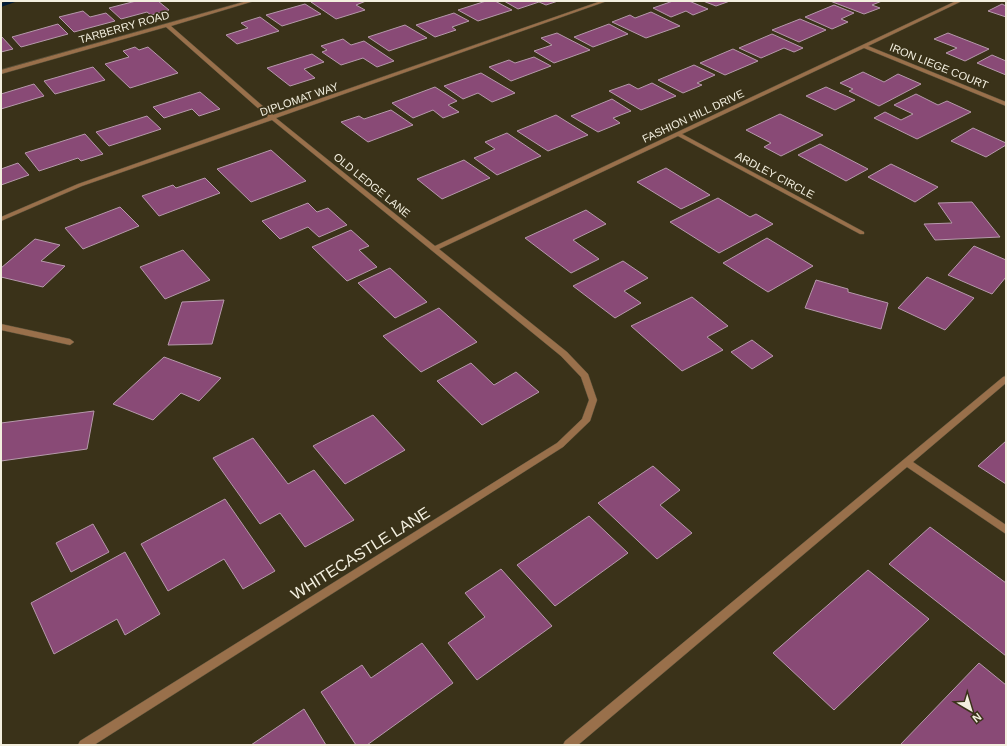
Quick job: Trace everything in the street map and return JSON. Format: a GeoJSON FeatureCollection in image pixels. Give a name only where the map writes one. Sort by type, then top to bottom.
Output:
{"type":"FeatureCollection","features":[{"type":"Feature","properties":{"kind":"street","name":"TARBERRY ROAD"},"geometry":{"type":"LineString","coordinates":[[1,72],[252,1]]}},
{"type":"Feature","properties":{"kind":"street","name":"DIPLOMAT WAY"},"geometry":{"type":"LineString","coordinates":[[1,219],[80,185],[274,119],[605,1]]}},
{"type":"Feature","properties":{"kind":"street","name":"FASHION HILL DRIVE"},"geometry":{"type":"LineString","coordinates":[[434,248],[960,1]]}},
{"type":"Feature","properties":{"kind":"street","name":"OLD LEDGE LANE"},"geometry":{"type":"LineString","coordinates":[[167,25],[274,119],[567,357]]}},
{"type":"Feature","properties":{"kind":"street","name":"IRON LIEGE COURT"},"geometry":{"type":"LineString","coordinates":[[864,46],[1006,104]]}},
{"type":"Feature","properties":{"kind":"street","name":"ARDLEY CIRCLE"},"geometry":{"type":"LineString","coordinates":[[678,134],[862,233]]}},
{"type":"Feature","properties":{"kind":"street"},"geometry":{"type":"LineString","coordinates":[[1,327],[70,342]]}},
{"type":"Feature","properties":{"kind":"street","name":"WHITECASTLE LANE"},"geometry":{"type":"LineString","coordinates":[[84,745],[560,445],[586,420],[593,400],[585,376],[567,357]]}},
{"type":"Feature","properties":{"kind":"street"},"geometry":{"type":"LineString","coordinates":[[569,745],[1006,379]]}},
{"type":"Feature","properties":{"kind":"street"},"geometry":{"type":"LineString","coordinates":[[907,462],[1006,530]]}},
{"type":"Feature","properties":{"kind":"building"},"geometry":{"type":"Polygon","coordinates":[[[136,1],[158,1],[169,10],[151,15],[147,12],[121,19],[109,8],[136,1]]]}},
{"type":"Feature","properties":{"kind":"building"},"geometry":{"type":"Polygon","coordinates":[[[366,1],[356,5],[365,10],[336,19],[311,2],[366,1]]]}},
{"type":"Feature","properties":{"kind":"building"},"geometry":{"type":"Polygon","coordinates":[[[486,1],[495,1],[512,10],[478,21],[458,10],[486,1]]]}},
{"type":"Feature","properties":{"kind":"building"},"geometry":{"type":"Polygon","coordinates":[[[504,1],[558,1],[546,5],[539,2],[518,9],[504,1]]]}},
{"type":"Feature","properties":{"kind":"building"},"geometry":{"type":"Polygon","coordinates":[[[673,1],[689,1],[708,9],[693,15],[686,11],[671,17],[653,8],[673,1]]]}},
{"type":"Feature","properties":{"kind":"building"},"geometry":{"type":"Polygon","coordinates":[[[703,1],[730,1],[716,6],[703,1]]]}},
{"type":"Feature","properties":{"kind":"building"},"geometry":{"type":"Polygon","coordinates":[[[830,1],[882,1],[872,5],[880,8],[864,14],[830,1]]]}},
{"type":"Feature","properties":{"kind":"building"},"geometry":{"type":"Polygon","coordinates":[[[305,4],[321,14],[282,26],[266,15],[305,4]]]}},
{"type":"Feature","properties":{"kind":"building"},"geometry":{"type":"Polygon","coordinates":[[[1002,4],[1006,6],[1006,17],[988,11],[1002,4]]]}},
{"type":"Feature","properties":{"kind":"building"},"geometry":{"type":"Polygon","coordinates":[[[834,5],[854,13],[841,19],[848,22],[832,29],[805,17],[834,5]]]}},
{"type":"Feature","properties":{"kind":"building"},"geometry":{"type":"Polygon","coordinates":[[[83,11],[90,17],[106,13],[115,21],[74,32],[59,17],[83,11]]]}},
{"type":"Feature","properties":{"kind":"building"},"geometry":{"type":"Polygon","coordinates":[[[651,12],[680,26],[646,38],[612,22],[630,15],[635,18],[651,12]]]}},
{"type":"Feature","properties":{"kind":"building"},"geometry":{"type":"Polygon","coordinates":[[[454,13],[469,21],[452,27],[456,30],[435,37],[416,25],[454,13]]]}},
{"type":"Feature","properties":{"kind":"building"},"geometry":{"type":"Polygon","coordinates":[[[260,17],[279,31],[237,44],[226,35],[248,28],[241,23],[260,17]]]}},
{"type":"Feature","properties":{"kind":"building"},"geometry":{"type":"Polygon","coordinates":[[[800,19],[826,30],[799,42],[772,30],[800,19]]]}},
{"type":"Feature","properties":{"kind":"building"},"geometry":{"type":"Polygon","coordinates":[[[58,24],[68,34],[21,47],[12,37],[58,24]]]}},
{"type":"Feature","properties":{"kind":"building"},"geometry":{"type":"Polygon","coordinates":[[[609,24],[628,34],[593,47],[574,37],[609,24]]]}},
{"type":"Feature","properties":{"kind":"building"},"geometry":{"type":"Polygon","coordinates":[[[405,25],[427,38],[389,51],[368,37],[405,25]]]}},
{"type":"Feature","properties":{"kind":"building"},"geometry":{"type":"Polygon","coordinates":[[[557,33],[590,50],[554,63],[534,51],[552,45],[541,38],[557,33]]]}},
{"type":"Feature","properties":{"kind":"building"},"geometry":{"type":"Polygon","coordinates":[[[948,33],[989,49],[965,61],[946,53],[957,48],[934,39],[948,33]]]}},
{"type":"Feature","properties":{"kind":"building"},"geometry":{"type":"Polygon","coordinates":[[[772,34],[803,48],[794,52],[784,48],[761,58],[739,48],[772,34]]]}},
{"type":"Feature","properties":{"kind":"building"},"geometry":{"type":"Polygon","coordinates":[[[2,37],[13,49],[1,52],[2,37]]]}},
{"type":"Feature","properties":{"kind":"building"},"geometry":{"type":"Polygon","coordinates":[[[343,39],[351,45],[364,41],[394,61],[377,67],[363,58],[341,65],[322,52],[327,50],[321,46],[343,39]]]}},
{"type":"Feature","properties":{"kind":"building"},"geometry":{"type":"Polygon","coordinates":[[[135,47],[139,50],[148,47],[178,73],[130,88],[105,64],[129,57],[123,51],[135,47]]]}},
{"type":"Feature","properties":{"kind":"building"},"geometry":{"type":"Polygon","coordinates":[[[733,49],[758,61],[725,75],[700,63],[733,49]]]}},
{"type":"Feature","properties":{"kind":"building"},"geometry":{"type":"Polygon","coordinates":[[[312,54],[324,62],[304,69],[315,78],[290,86],[267,68],[312,54]]]}},
{"type":"Feature","properties":{"kind":"building"},"geometry":{"type":"Polygon","coordinates":[[[992,55],[1006,61],[1006,75],[977,63],[992,55]]]}},
{"type":"Feature","properties":{"kind":"building"},"geometry":{"type":"Polygon","coordinates":[[[534,57],[551,66],[511,81],[489,67],[509,60],[515,63],[534,57]]]}},
{"type":"Feature","properties":{"kind":"building"},"geometry":{"type":"Polygon","coordinates":[[[694,65],[715,75],[697,83],[702,85],[683,93],[658,80],[694,65]]]}},
{"type":"Feature","properties":{"kind":"building"},"geometry":{"type":"Polygon","coordinates":[[[93,67],[105,80],[55,94],[44,81],[93,67]]]}},
{"type":"Feature","properties":{"kind":"building"},"geometry":{"type":"Polygon","coordinates":[[[863,72],[884,82],[898,74],[921,84],[879,106],[849,91],[853,89],[840,83],[863,72]]]}},
{"type":"Feature","properties":{"kind":"building"},"geometry":{"type":"Polygon","coordinates":[[[481,73],[515,93],[492,102],[478,93],[463,99],[444,86],[481,73]]]}},
{"type":"Feature","properties":{"kind":"building"},"geometry":{"type":"Polygon","coordinates":[[[652,83],[676,96],[641,110],[609,91],[629,84],[638,89],[652,83]]]}},
{"type":"Feature","properties":{"kind":"building"},"geometry":{"type":"Polygon","coordinates":[[[34,84],[44,96],[1,109],[1,94],[34,84]]]}},
{"type":"Feature","properties":{"kind":"building"},"geometry":{"type":"Polygon","coordinates":[[[435,87],[457,101],[448,105],[459,112],[443,118],[433,110],[413,118],[392,103],[435,87]]]}},
{"type":"Feature","properties":{"kind":"building"},"geometry":{"type":"Polygon","coordinates":[[[826,87],[855,100],[835,110],[806,96],[826,87]]]}},
{"type":"Feature","properties":{"kind":"building"},"geometry":{"type":"Polygon","coordinates":[[[200,92],[220,109],[199,116],[192,109],[164,118],[153,107],[200,92]]]}},
{"type":"Feature","properties":{"kind":"building"},"geometry":{"type":"Polygon","coordinates":[[[916,94],[938,105],[947,101],[971,112],[917,139],[874,118],[885,112],[901,120],[913,114],[894,105],[916,94]]]}},
{"type":"Feature","properties":{"kind":"building"},"geometry":{"type":"Polygon","coordinates":[[[612,99],[631,111],[613,118],[620,123],[598,132],[571,116],[612,99]]]}},
{"type":"Feature","properties":{"kind":"building"},"geometry":{"type":"Polygon","coordinates":[[[391,110],[413,125],[368,142],[341,122],[359,116],[364,119],[391,110]]]}},
{"type":"Feature","properties":{"kind":"building"},"geometry":{"type":"Polygon","coordinates":[[[780,114],[823,135],[781,156],[764,147],[771,143],[746,130],[780,114]]]}},
{"type":"Feature","properties":{"kind":"building"},"geometry":{"type":"Polygon","coordinates":[[[556,115],[588,135],[548,151],[517,131],[556,115]]]}},
{"type":"Feature","properties":{"kind":"building"},"geometry":{"type":"Polygon","coordinates":[[[147,116],[161,129],[109,146],[96,132],[147,116]]]}},
{"type":"Feature","properties":{"kind":"building"},"geometry":{"type":"Polygon","coordinates":[[[973,128],[1006,143],[1006,145],[986,157],[951,141],[973,128]]]}},
{"type":"Feature","properties":{"kind":"building"},"geometry":{"type":"Polygon","coordinates":[[[507,133],[541,156],[497,175],[474,158],[495,149],[485,142],[507,133]]]}},
{"type":"Feature","properties":{"kind":"building"},"geometry":{"type":"Polygon","coordinates":[[[85,134],[103,154],[81,161],[78,158],[39,171],[25,153],[85,134]]]}},
{"type":"Feature","properties":{"kind":"building"},"geometry":{"type":"Polygon","coordinates":[[[820,144],[868,169],[846,181],[798,155],[820,144]]]}},
{"type":"Feature","properties":{"kind":"building"},"geometry":{"type":"Polygon","coordinates":[[[271,150],[306,181],[251,202],[217,169],[271,150]]]}},
{"type":"Feature","properties":{"kind":"building"},"geometry":{"type":"Polygon","coordinates":[[[464,160],[490,178],[442,199],[417,179],[464,160]]]}},
{"type":"Feature","properties":{"kind":"building"},"geometry":{"type":"Polygon","coordinates":[[[18,163],[29,175],[1,185],[1,169],[18,163]]]}},
{"type":"Feature","properties":{"kind":"building"},"geometry":{"type":"Polygon","coordinates":[[[891,164],[938,187],[915,202],[868,177],[891,164]]]}},
{"type":"Feature","properties":{"kind":"building"},"geometry":{"type":"Polygon","coordinates":[[[666,168],[710,195],[681,209],[637,182],[666,168]]]}},
{"type":"Feature","properties":{"kind":"building"},"geometry":{"type":"Polygon","coordinates":[[[205,178],[220,193],[159,216],[142,196],[173,185],[176,188],[205,178]]]}},
{"type":"Feature","properties":{"kind":"building"},"geometry":{"type":"Polygon","coordinates":[[[718,198],[750,217],[756,214],[773,224],[719,253],[670,222],[718,198]]]}},
{"type":"Feature","properties":{"kind":"building"},"geometry":{"type":"Polygon","coordinates":[[[972,202],[1000,237],[935,240],[924,224],[952,223],[938,203],[972,202]]]}},
{"type":"Feature","properties":{"kind":"building"},"geometry":{"type":"Polygon","coordinates":[[[308,203],[317,212],[328,208],[347,225],[319,237],[308,227],[280,239],[262,221],[308,203]]]}},
{"type":"Feature","properties":{"kind":"building"},"geometry":{"type":"Polygon","coordinates":[[[120,207],[139,226],[83,249],[65,228],[120,207]]]}},
{"type":"Feature","properties":{"kind":"building"},"geometry":{"type":"Polygon","coordinates":[[[586,210],[606,224],[573,240],[599,259],[571,273],[525,238],[586,210]]]}},
{"type":"Feature","properties":{"kind":"building"},"geometry":{"type":"Polygon","coordinates":[[[351,230],[369,246],[359,250],[377,267],[347,281],[312,247],[351,230]]]}},
{"type":"Feature","properties":{"kind":"building"},"geometry":{"type":"Polygon","coordinates":[[[767,238],[813,266],[768,292],[723,263],[767,238]]]}},
{"type":"Feature","properties":{"kind":"building"},"geometry":{"type":"Polygon","coordinates":[[[35,239],[60,245],[41,261],[65,266],[43,287],[1,277],[1,268],[35,239]]]}},
{"type":"Feature","properties":{"kind":"building"},"geometry":{"type":"Polygon","coordinates":[[[974,246],[1006,260],[1006,277],[992,294],[948,275],[974,246]]]}},
{"type":"Feature","properties":{"kind":"building"},"geometry":{"type":"Polygon","coordinates":[[[183,250],[210,280],[165,299],[140,267],[183,250]]]}},
{"type":"Feature","properties":{"kind":"building"},"geometry":{"type":"Polygon","coordinates":[[[623,261],[648,278],[624,291],[641,303],[615,318],[573,286],[623,261]]]}},
{"type":"Feature","properties":{"kind":"building"},"geometry":{"type":"Polygon","coordinates":[[[390,268],[427,302],[395,318],[358,283],[390,268]]]}},
{"type":"Feature","properties":{"kind":"building"},"geometry":{"type":"Polygon","coordinates":[[[927,277],[974,298],[945,330],[898,308],[927,277]]]}},
{"type":"Feature","properties":{"kind":"building"},"geometry":{"type":"Polygon","coordinates":[[[816,280],[848,289],[848,292],[888,303],[881,329],[805,308],[816,280]]]}},
{"type":"Feature","properties":{"kind":"building"},"geometry":{"type":"Polygon","coordinates":[[[692,297],[728,326],[707,337],[723,350],[682,371],[631,326],[692,297]]]}},
{"type":"Feature","properties":{"kind":"building"},"geometry":{"type":"Polygon","coordinates":[[[224,300],[212,344],[168,345],[182,302],[224,300]]]}},
{"type":"Feature","properties":{"kind":"building"},"geometry":{"type":"Polygon","coordinates":[[[439,308],[477,342],[421,372],[383,336],[439,308]]]}},
{"type":"Feature","properties":{"kind":"building"},"geometry":{"type":"Polygon","coordinates":[[[752,340],[773,356],[752,369],[731,352],[752,340]]]}},
{"type":"Feature","properties":{"kind":"building"},"geometry":{"type":"Polygon","coordinates":[[[164,357],[221,378],[199,401],[181,393],[153,420],[113,404],[164,357]]]}},
{"type":"Feature","properties":{"kind":"building"},"geometry":{"type":"Polygon","coordinates":[[[471,363],[494,385],[516,372],[539,392],[482,425],[437,381],[471,363]]]}},
{"type":"Feature","properties":{"kind":"building"},"geometry":{"type":"Polygon","coordinates":[[[94,411],[87,449],[1,461],[1,423],[94,411]]]}},
{"type":"Feature","properties":{"kind":"building"},"geometry":{"type":"Polygon","coordinates":[[[373,415],[405,450],[345,484],[313,446],[373,415]]]}},
{"type":"Feature","properties":{"kind":"building"},"geometry":{"type":"Polygon","coordinates":[[[253,438],[288,484],[314,470],[354,520],[305,547],[280,513],[260,524],[213,458],[253,438]]]}},
{"type":"Feature","properties":{"kind":"building"},"geometry":{"type":"Polygon","coordinates":[[[1006,441],[1006,484],[978,466],[1006,441]]]}},
{"type":"Feature","properties":{"kind":"building"},"geometry":{"type":"Polygon","coordinates":[[[653,466],[680,490],[660,505],[692,533],[657,559],[598,503],[653,466]]]}},
{"type":"Feature","properties":{"kind":"building"},"geometry":{"type":"Polygon","coordinates":[[[225,499],[275,571],[243,589],[224,559],[168,591],[141,544],[225,499]]]}},
{"type":"Feature","properties":{"kind":"building"},"geometry":{"type":"Polygon","coordinates":[[[589,516],[628,553],[555,606],[517,565],[589,516]]]}},
{"type":"Feature","properties":{"kind":"building"},"geometry":{"type":"Polygon","coordinates":[[[93,524],[109,552],[71,572],[56,543],[93,524]]]}},
{"type":"Feature","properties":{"kind":"building"},"geometry":{"type":"Polygon","coordinates":[[[930,527],[1006,583],[1006,656],[889,564],[930,527]]]}},
{"type":"Feature","properties":{"kind":"building"},"geometry":{"type":"Polygon","coordinates":[[[125,552],[160,614],[125,635],[117,619],[54,654],[31,603],[125,552]]]}},
{"type":"Feature","properties":{"kind":"building"},"geometry":{"type":"Polygon","coordinates":[[[501,569],[552,626],[477,680],[448,643],[485,617],[465,593],[501,569]]]}},
{"type":"Feature","properties":{"kind":"building"},"geometry":{"type":"Polygon","coordinates":[[[868,570],[929,619],[834,710],[773,653],[868,570]]]}},
{"type":"Feature","properties":{"kind":"building"},"geometry":{"type":"Polygon","coordinates":[[[422,643],[453,683],[367,745],[356,745],[321,692],[362,665],[371,678],[422,643]]]}},
{"type":"Feature","properties":{"kind":"building"},"geometry":{"type":"Polygon","coordinates":[[[979,663],[1006,685],[1006,745],[900,745],[979,663]]]}},
{"type":"Feature","properties":{"kind":"building"},"geometry":{"type":"Polygon","coordinates":[[[304,709],[326,745],[251,745],[304,709]]]}},
{"type":"Feature","properties":{"kind":"waterway"},"geometry":{"type":"LineString","coordinates":[[1,5],[15,1]]}}]}
